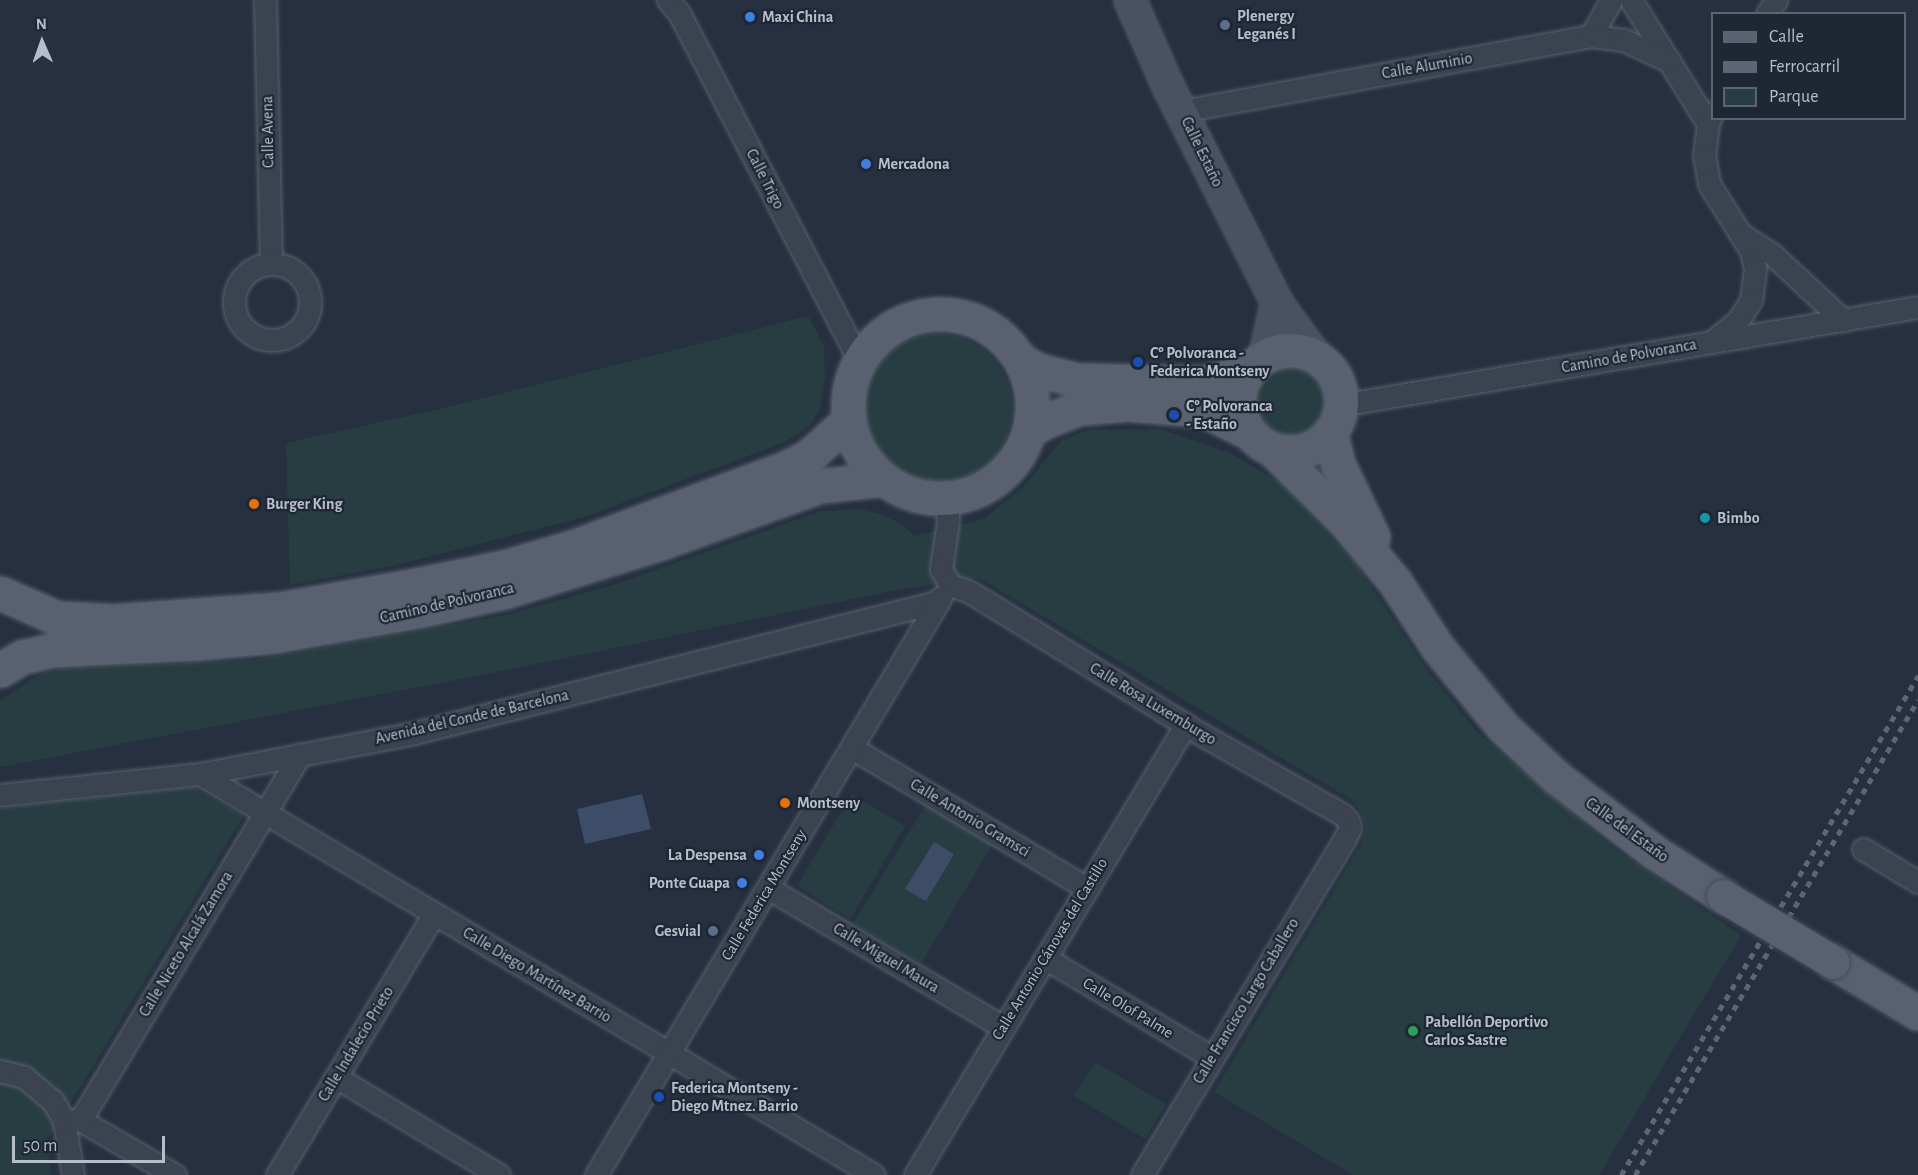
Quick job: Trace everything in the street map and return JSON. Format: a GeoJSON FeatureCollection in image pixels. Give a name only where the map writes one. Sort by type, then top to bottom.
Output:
{"type":"FeatureCollection","features":[{"type":"Feature","properties":{"kind":"main road","name":"Calle Estaño"},"geometry":{"type":"LineString","coordinates":[[1130,0],[1182,111],[1278,303],[1314,354]]}},
{"type":"Feature","properties":{"kind":"main road"},"geometry":{"type":"LineString","coordinates":[[1260,441],[1240,402],[1240,387],[1256,363],[1278,303]]}},
{"type":"Feature","properties":{"kind":"main road"},"geometry":{"type":"LineString","coordinates":[[930,314],[960,315],[987,326],[1010,345],[1023,362],[1029,376],[1032,393],[1030,430],[1019,455],[989,484],[970,493],[947,498],[925,499],[883,479],[866,463],[855,443],[848,421],[849,389],[859,360],[878,337],[902,321],[930,314]]}},
{"type":"Feature","properties":{"kind":"main road"},"geometry":{"type":"LineString","coordinates":[[1023,362],[1041,371],[1076,380],[1202,383],[1296,350],[1314,354],[1327,365],[1337,380],[1335,419],[1319,443],[1306,450],[1291,452],[1260,441],[1204,410],[1127,404],[1080,408],[1048,420],[1030,430]]}},
{"type":"Feature","properties":{"kind":"main road","name":"Calle del Estaño"},"geometry":{"type":"LineString","coordinates":[[1335,419],[1333,449],[1346,483],[1395,582]]}},
{"type":"Feature","properties":{"kind":"main road","name":"Camino de Polvoranca"},"geometry":{"type":"LineString","coordinates":[[0,593],[57,618],[113,621],[280,609],[417,585],[504,567],[573,547],[788,467],[808,457],[848,421]]}},
{"type":"Feature","properties":{"kind":"main road","name":"Calle del Estaño"},"geometry":{"type":"LineString","coordinates":[[1260,441],[1345,522],[1395,582],[1438,648],[1503,727],[1556,777],[1654,852],[1918,1013]]}},
{"type":"Feature","properties":{"kind":"main road","name":"Camino de Polvoranca"},"geometry":{"type":"LineString","coordinates":[[0,670],[22,657],[53,650],[197,643],[274,636],[422,610],[506,591],[652,546],[819,486],[883,479]]}},
{"type":"Feature","properties":{"kind":"street","name":"Calle Avena"},"geometry":{"type":"LineString","coordinates":[[265,0],[271,264]]}},
{"type":"Feature","properties":{"kind":"street","name":"Calle Trigo"},"geometry":{"type":"LineString","coordinates":[[668,0],[679,13],[859,360]]}},
{"type":"Feature","properties":{"kind":"street"},"geometry":{"type":"LineString","coordinates":[[1591,36],[1611,0]]}},
{"type":"Feature","properties":{"kind":"street"},"geometry":{"type":"LineString","coordinates":[[1631,0],[1669,61],[1710,119],[1704,155],[1709,184],[1751,251],[1755,269],[1751,300],[1738,321],[1712,341]]}},
{"type":"Feature","properties":{"kind":"street","name":"Calle Aluminio"},"geometry":{"type":"LineString","coordinates":[[1182,111],[1591,36],[1624,40],[1669,61]]}},
{"type":"Feature","properties":{"kind":"street"},"geometry":{"type":"LineString","coordinates":[[1740,233],[1773,255],[1843,320]]}},
{"type":"Feature","properties":{"kind":"street","name":"Camino de Polvoranca"},"geometry":{"type":"LineString","coordinates":[[1335,419],[1712,341],[1918,308]]}},
{"type":"Feature","properties":{"kind":"street"},"geometry":{"type":"LineString","coordinates":[[947,498],[948,522],[941,569],[950,585]]}},
{"type":"Feature","properties":{"kind":"street","name":"Calle Federica Montseny"},"geometry":{"type":"LineString","coordinates":[[596,1175],[937,602],[950,585]]}},
{"type":"Feature","properties":{"kind":"street","name":"Calle Rosa Luxemburgo"},"geometry":{"type":"LineString","coordinates":[[950,585],[970,592],[1185,724],[1341,814],[1350,828]]}},
{"type":"Feature","properties":{"kind":"street","name":"Avenida del Conde de Barcelona"},"geometry":{"type":"LineString","coordinates":[[0,795],[200,774],[414,733],[937,602]]}},
{"type":"Feature","properties":{"kind":"street","name":"Calle Antonio Cánovas del Castillo"},"geometry":{"type":"LineString","coordinates":[[915,1175],[1185,724]]}},
{"type":"Feature","properties":{"kind":"street","name":"Calle Antonio Gramsci"},"geometry":{"type":"LineString","coordinates":[[852,748],[1087,888]]}},
{"type":"Feature","properties":{"kind":"street","name":"Calle Niceto Alcalá Zamora"},"geometry":{"type":"LineString","coordinates":[[72,1120],[300,754]]}},
{"type":"Feature","properties":{"kind":"street","name":"Calle Diego Martínez Barrio"},"geometry":{"type":"LineString","coordinates":[[200,774],[874,1175]]}},
{"type":"Feature","properties":{"kind":"street","name":"Calle Francisco Largo Caballero"},"geometry":{"type":"LineString","coordinates":[[1142,1175],[1350,828]]}},
{"type":"Feature","properties":{"kind":"street"},"geometry":{"type":"LineString","coordinates":[[1863,849],[1918,882]]}},
{"type":"Feature","properties":{"kind":"street","name":"Calle Miguel Maura"},"geometry":{"type":"LineString","coordinates":[[768,888],[1003,1027]]}},
{"type":"Feature","properties":{"kind":"street","name":"Calle Indalecio Prieto"},"geometry":{"type":"LineString","coordinates":[[278,1175],[434,914]]}},
{"type":"Feature","properties":{"kind":"street","name":"Calle Olof Palme"},"geometry":{"type":"LineString","coordinates":[[1045,958],[1211,1057]]}},
{"type":"Feature","properties":{"kind":"street"},"geometry":{"type":"LineString","coordinates":[[0,1071],[24,1077],[72,1120],[175,1175]]}},
{"type":"Feature","properties":{"kind":"street"},"geometry":{"type":"LineString","coordinates":[[336,1077],[500,1175]]}},
{"type":"Feature","properties":{"kind":"street"},"geometry":{"type":"LineString","coordinates":[[72,1120],[73,1175]]}},
{"type":"Feature","properties":{"kind":"green space"},"geometry":{"type":"Polygon","coordinates":[[[808,316],[824,346],[825,378],[820,408],[810,426],[785,442],[585,517],[392,566],[290,585],[286,443],[453,406],[808,316]]]}},
{"type":"Feature","properties":{"kind":"green space"},"geometry":{"type":"Polygon","coordinates":[[[938,334],[966,339],[991,355],[1007,380],[1012,408],[1007,436],[991,461],[966,477],[938,482],[910,477],[885,461],[869,436],[864,408],[869,380],[885,355],[910,339],[938,334]]]}},
{"type":"Feature","properties":{"kind":"green space"},"geometry":{"type":"Polygon","coordinates":[[[1291,366],[1305,369],[1317,377],[1325,389],[1328,403],[1325,417],[1317,429],[1305,437],[1291,440],[1277,437],[1265,429],[1257,417],[1254,403],[1257,389],[1265,377],[1277,369],[1291,366]]]}},
{"type":"Feature","properties":{"kind":"green space"},"geometry":{"type":"Polygon","coordinates":[[[1160,429],[1230,453],[1281,483],[1355,562],[1424,666],[1478,733],[1614,848],[1741,935],[1599,1175],[1353,1175],[1214,1092],[1361,844],[1365,829],[1360,811],[1352,800],[979,578],[897,590],[477,676],[0,767],[0,701],[37,676],[58,669],[254,660],[506,615],[616,584],[821,511],[861,509],[880,514],[899,523],[915,536],[984,519],[1023,487],[1062,440],[1089,430],[1160,429]]]}},
{"type":"Feature","properties":{"kind":"green space"},"geometry":{"type":"Polygon","coordinates":[[[193,787],[244,815],[47,1140],[51,1175],[0,1175],[0,808],[193,787]]]}},
{"type":"Feature","properties":{"kind":"green space"},"geometry":{"type":"Polygon","coordinates":[[[852,794],[905,826],[850,919],[797,886],[852,794]]]}},
{"type":"Feature","properties":{"kind":"green space"},"geometry":{"type":"Polygon","coordinates":[[[926,805],[992,845],[921,963],[853,923],[926,805]]]}},
{"type":"Feature","properties":{"kind":"green space"},"geometry":{"type":"Polygon","coordinates":[[[1095,1062],[1166,1104],[1145,1139],[1074,1096],[1095,1062]]]}},
{"type":"Feature","properties":{"kind":"water"},"geometry":{"type":"Polygon","coordinates":[[[642,794],[651,829],[585,844],[577,809],[642,794]]]}},
{"type":"Feature","properties":{"kind":"water"},"geometry":{"type":"Polygon","coordinates":[[[934,842],[954,854],[926,901],[905,889],[934,842]]]}},
{"type":"Feature","properties":{"kind":"railway"},"geometry":{"type":"LineString","coordinates":[[1621,1175],[1918,676]]}},
{"type":"Feature","properties":{"kind":"railway"},"geometry":{"type":"LineString","coordinates":[[1635,1175],[1918,700]]}},
{"type":"Feature","properties":{"kind":"place","name":"Maxi China"},"geometry":{"type":"Point","coordinates":[750,17]}},
{"type":"Feature","properties":{"kind":"place","name":"Plenergy Leganés I"},"geometry":{"type":"Point","coordinates":[1225,25]}},
{"type":"Feature","properties":{"kind":"place","name":"Mercadona"},"geometry":{"type":"Point","coordinates":[866,164]}},
{"type":"Feature","properties":{"kind":"place","name":"Cº Polvoranca - Federica Montseny"},"geometry":{"type":"Point","coordinates":[1138,362]}},
{"type":"Feature","properties":{"kind":"place","name":"Cº Polvoranca - Estaño"},"geometry":{"type":"Point","coordinates":[1174,415]}},
{"type":"Feature","properties":{"kind":"place","name":"Burger King"},"geometry":{"type":"Point","coordinates":[254,504]}},
{"type":"Feature","properties":{"kind":"place","name":"Bimbo"},"geometry":{"type":"Point","coordinates":[1705,518]}},
{"type":"Feature","properties":{"kind":"place","name":"Montseny"},"geometry":{"type":"Point","coordinates":[785,803]}},
{"type":"Feature","properties":{"kind":"place","name":"La Despensa"},"geometry":{"type":"Point","coordinates":[759,855]}},
{"type":"Feature","properties":{"kind":"place","name":"Ponte Guapa"},"geometry":{"type":"Point","coordinates":[742,883]}},
{"type":"Feature","properties":{"kind":"place","name":"Gesvial"},"geometry":{"type":"Point","coordinates":[713,931]}},
{"type":"Feature","properties":{"kind":"place","name":"Pabellón Deportivo Carlos Sastre"},"geometry":{"type":"Point","coordinates":[1413,1031]}},
{"type":"Feature","properties":{"kind":"place","name":"Federica Montseny - Diego Mtnez. Barrio"},"geometry":{"type":"Point","coordinates":[659,1097]}}]}
